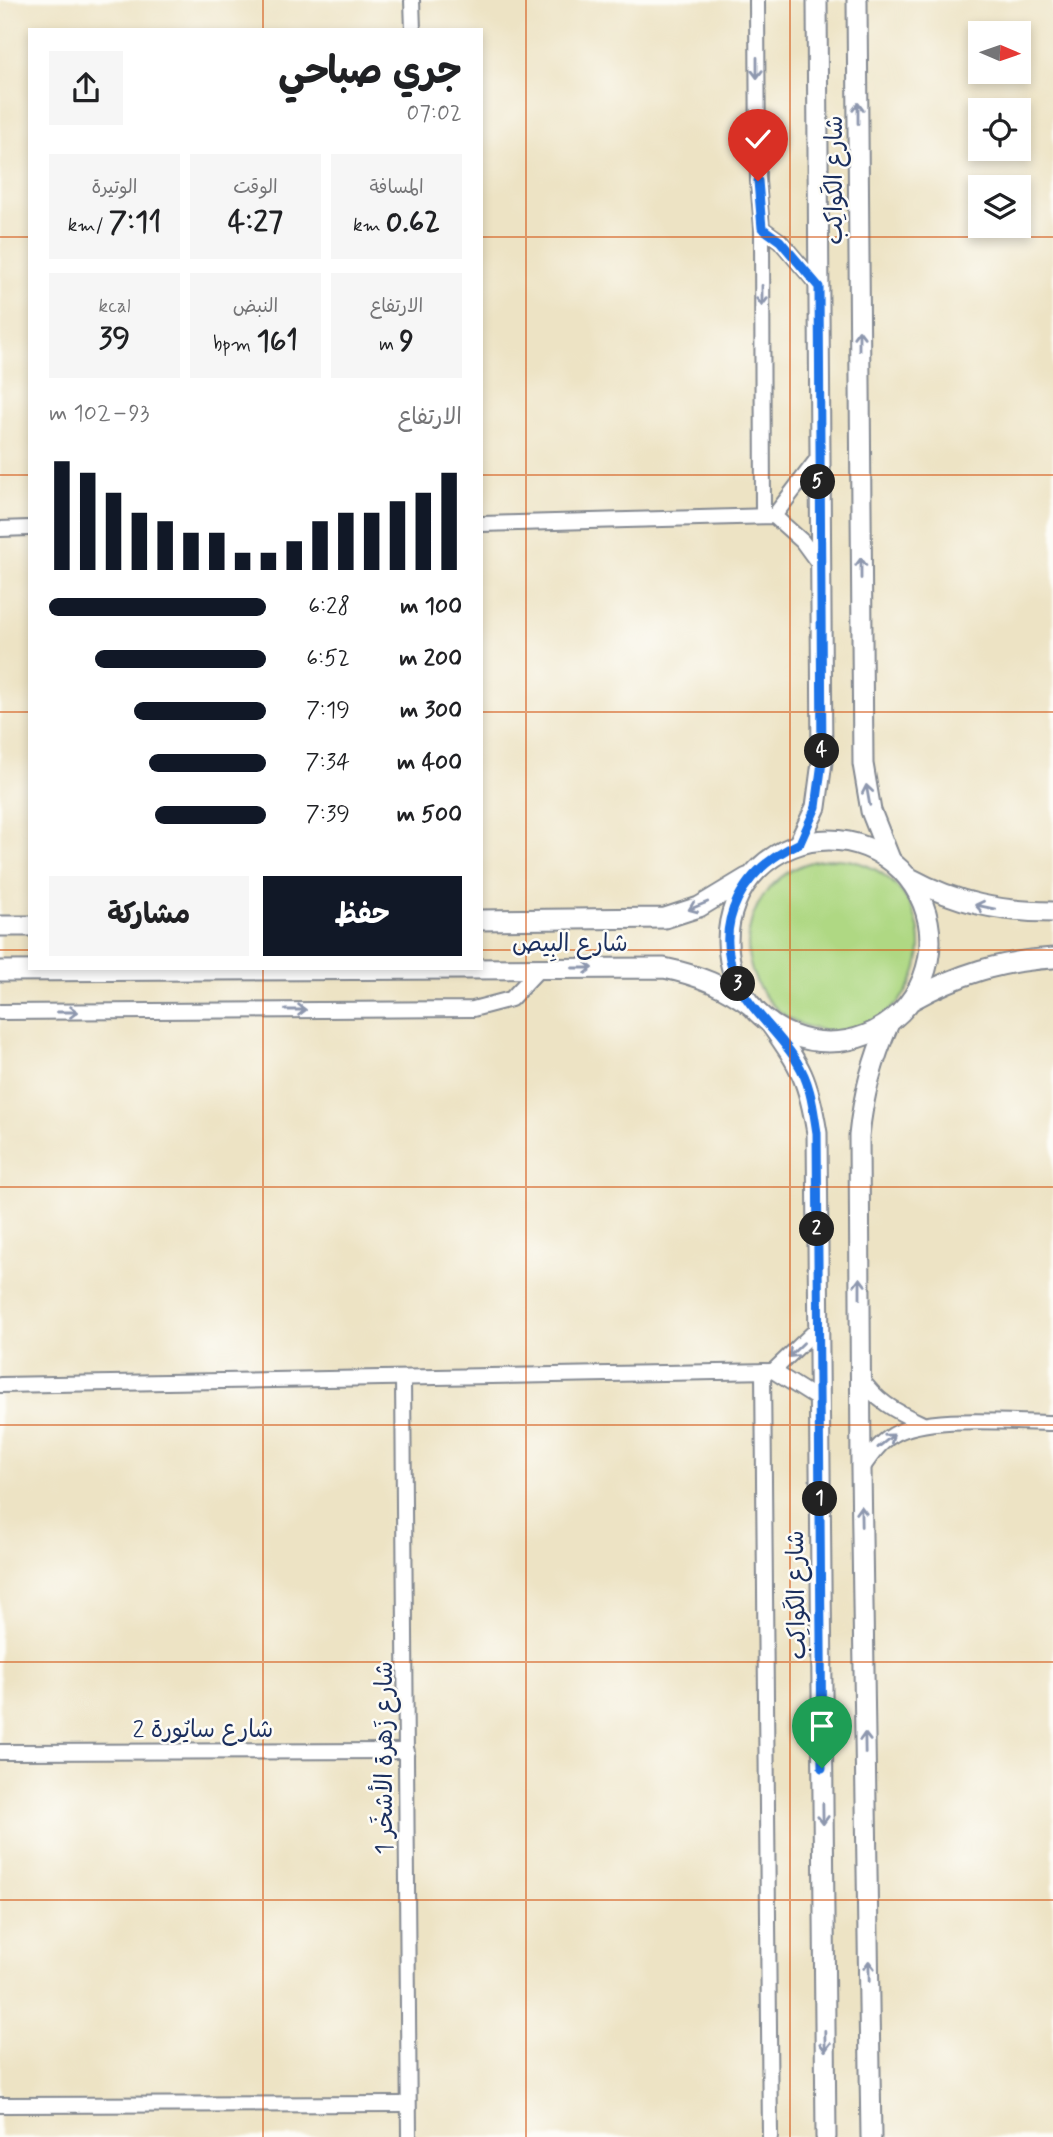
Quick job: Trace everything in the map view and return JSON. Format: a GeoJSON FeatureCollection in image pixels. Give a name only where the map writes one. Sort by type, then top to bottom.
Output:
{"type":"FeatureCollection","features":[{"type":"Feature","properties":{"kind":"street"},"geometry":{"type":"LineString","coordinates":[[412,0],[413,28]]}},
{"type":"Feature","properties":{"kind":"street"},"geometry":{"type":"LineString","coordinates":[[757,0],[758,181],[762,228],[769,516]]}},
{"type":"Feature","properties":{"kind":"street","name":"شارع الكَواكِب"},"geometry":{"type":"LineString","coordinates":[[800,843],[816,807],[822,762],[817,0]]}},
{"type":"Feature","properties":{"kind":"street","name":"شارع الكَواكِب"},"geometry":{"type":"LineString","coordinates":[[857,0],[863,764],[871,811],[890,859]]}},
{"type":"Feature","properties":{"kind":"street"},"geometry":{"type":"LineString","coordinates":[[762,228],[780,241],[819,287]]}},
{"type":"Feature","properties":{"kind":"street"},"geometry":{"type":"LineString","coordinates":[[769,516],[818,458]]}},
{"type":"Feature","properties":{"kind":"street"},"geometry":{"type":"LineString","coordinates":[[483,524],[769,516],[802,541],[821,567]]}},
{"type":"Feature","properties":{"kind":"street"},"geometry":{"type":"LineString","coordinates":[[0,528],[28,528]]}},
{"type":"Feature","properties":{"kind":"street"},"geometry":{"type":"LineString","coordinates":[[823,839],[846,840],[869,847],[890,859],[908,877],[922,900],[930,938],[924,977],[911,1000],[888,1023],[866,1035],[829,1042],[792,1035],[770,1023],[752,1007],[737,982],[731,963],[729,923],[739,895],[756,871],[776,854],[800,843],[823,839]]}},
{"type":"Feature","properties":{"kind":"street","name":"شارع البِيص"},"geometry":{"type":"LineString","coordinates":[[483,920],[665,918],[699,907],[728,892],[756,871]]}},
{"type":"Feature","properties":{"kind":"street"},"geometry":{"type":"LineString","coordinates":[[908,877],[942,894],[978,905],[1002,910],[1053,912]]}},
{"type":"Feature","properties":{"kind":"street"},"geometry":{"type":"LineString","coordinates":[[0,926],[28,926]]}},
{"type":"Feature","properties":{"kind":"street"},"geometry":{"type":"LineString","coordinates":[[911,1000],[945,981],[982,968],[1020,960],[1053,958]]}},
{"type":"Feature","properties":{"kind":"street","name":"شارع البِيص"},"geometry":{"type":"LineString","coordinates":[[483,968],[664,968],[699,976],[730,990],[752,1007]]}},
{"type":"Feature","properties":{"kind":"street"},"geometry":{"type":"LineString","coordinates":[[0,1012],[474,1009],[511,999],[540,968]]}},
{"type":"Feature","properties":{"kind":"street","name":"شارع البِيص"},"geometry":{"type":"LineString","coordinates":[[0,971],[180,970]]}},
{"type":"Feature","properties":{"kind":"street","name":"شارع الكَواكِب"},"geometry":{"type":"LineString","coordinates":[[770,1023],[810,1086],[817,1133],[825,2137]]}},
{"type":"Feature","properties":{"kind":"street"},"geometry":{"type":"LineString","coordinates":[[872,2137],[861,1470],[859,1136],[863,1099],[872,1059],[888,1023]]}},
{"type":"Feature","properties":{"kind":"street"},"geometry":{"type":"LineString","coordinates":[[770,2137],[768,1371],[817,1329]]}},
{"type":"Feature","properties":{"kind":"street"},"geometry":{"type":"LineString","coordinates":[[0,1385],[768,1371],[819,1400]]}},
{"type":"Feature","properties":{"kind":"street"},"geometry":{"type":"LineString","coordinates":[[860,1377],[873,1395],[892,1410],[920,1423]]}},
{"type":"Feature","properties":{"kind":"street","name":"شارع زَهرة الأشخَر 1"},"geometry":{"type":"LineString","coordinates":[[403,1378],[409,2137]]}},
{"type":"Feature","properties":{"kind":"street"},"geometry":{"type":"LineString","coordinates":[[861,1470],[878,1448],[894,1434],[920,1423],[1053,1423]]}},
{"type":"Feature","properties":{"kind":"street","name":"شارع سايُورة 2"},"geometry":{"type":"LineString","coordinates":[[0,1752],[407,1751]]}},
{"type":"Feature","properties":{"kind":"street"},"geometry":{"type":"LineString","coordinates":[[0,2105],[408,2104]]}},
{"type":"Feature","properties":{"kind":"green space"},"geometry":{"type":"Polygon","coordinates":[[[834,859],[867,866],[895,884],[913,912],[920,945],[913,978],[895,1006],[867,1024],[834,1031],[801,1024],[773,1006],[755,978],[748,945],[755,912],[773,884],[801,866],[834,859]]]}},
{"type":"Feature","properties":{"kind":"route"},"geometry":{"type":"LineString","coordinates":[[758,181],[762,228],[780,241],[819,287],[822,762],[816,807],[800,843],[776,854],[756,871],[739,895],[729,923],[729,953],[737,982],[752,1007],[770,1023],[810,1086],[817,1133],[822,1768]]}}]}
